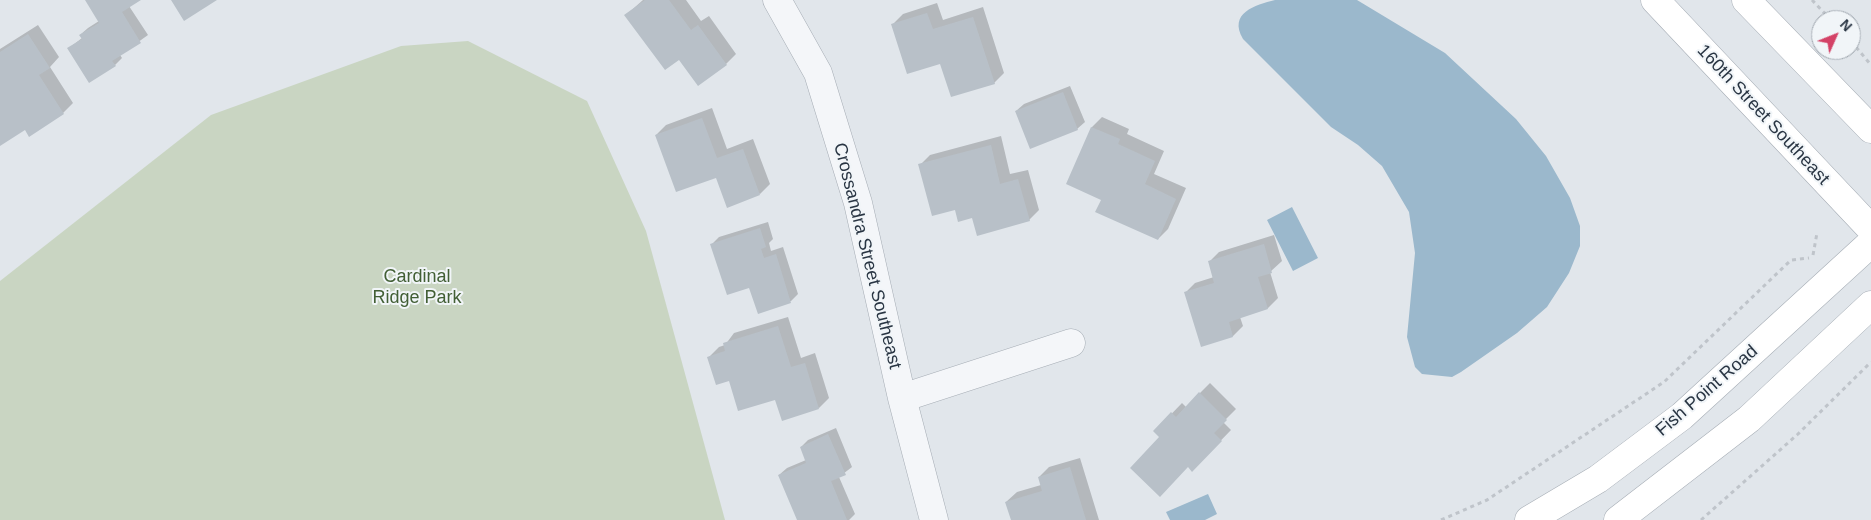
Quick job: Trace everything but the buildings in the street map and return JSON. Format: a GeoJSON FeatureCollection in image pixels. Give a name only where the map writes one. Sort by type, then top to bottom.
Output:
{"type":"FeatureCollection","features":[{"type":"Feature","properties":{"kind":"street","name":"Crossandra Street Southeast"},"geometry":{"type":"LineString","coordinates":[[778,0],[818,72],[858,203],[902,398],[934,520]]}},
{"type":"Feature","properties":{"kind":"street","name":"160th Street Southeast"},"geometry":{"type":"LineString","coordinates":[[1655,0],[1871,228]]}},
{"type":"Feature","properties":{"kind":"street"},"geometry":{"type":"LineString","coordinates":[[1746,0],[1871,130]]}},
{"type":"Feature","properties":{"kind":"street","name":"Fish Point Road"},"geometry":{"type":"LineString","coordinates":[[1529,520],[1598,479],[1682,416],[1871,243]]}},
{"type":"Feature","properties":{"kind":"street"},"geometry":{"type":"LineString","coordinates":[[1618,520],[1749,419],[1871,305]]}},
{"type":"Feature","properties":{"kind":"street"},"geometry":{"type":"LineString","coordinates":[[902,398],[1071,343]]}},
{"type":"Feature","properties":{"kind":"path"},"geometry":{"type":"LineString","coordinates":[[1812,0],[1822,10]]}},
{"type":"Feature","properties":{"kind":"path"},"geometry":{"type":"LineString","coordinates":[[1861,52],[1871,64]]}},
{"type":"Feature","properties":{"kind":"path"},"geometry":{"type":"LineString","coordinates":[[1441,520],[1487,500],[1664,382],[1791,260],[1813,258],[1817,233]]}},
{"type":"Feature","properties":{"kind":"path"},"geometry":{"type":"LineString","coordinates":[[1701,520],[1798,434],[1871,362]]}},
{"type":"Feature","properties":{"kind":"green space","name":"Cardinal Ridge Park"},"geometry":{"type":"Polygon","coordinates":[[[468,41],[587,101],[646,231],[725,520],[0,520],[0,281],[211,115],[401,46],[468,41]]]}},
{"type":"Feature","properties":{"kind":"water"},"geometry":{"type":"Polygon","coordinates":[[[1275,0],[1357,0],[1445,53],[1516,119],[1546,156],[1570,198],[1580,226],[1580,246],[1569,273],[1547,307],[1517,333],[1452,377],[1422,374],[1415,367],[1407,337],[1415,253],[1409,212],[1382,166],[1358,145],[1331,127],[1243,39],[1239,30],[1241,17],[1252,8],[1275,0]]]}},
{"type":"Feature","properties":{"kind":"water"},"geometry":{"type":"Polygon","coordinates":[[[1292,207],[1318,258],[1293,271],[1267,220],[1292,207]]]}},
{"type":"Feature","properties":{"kind":"water"},"geometry":{"type":"Polygon","coordinates":[[[1208,494],[1217,514],[1205,520],[1170,520],[1166,512],[1208,494]]]}}]}
